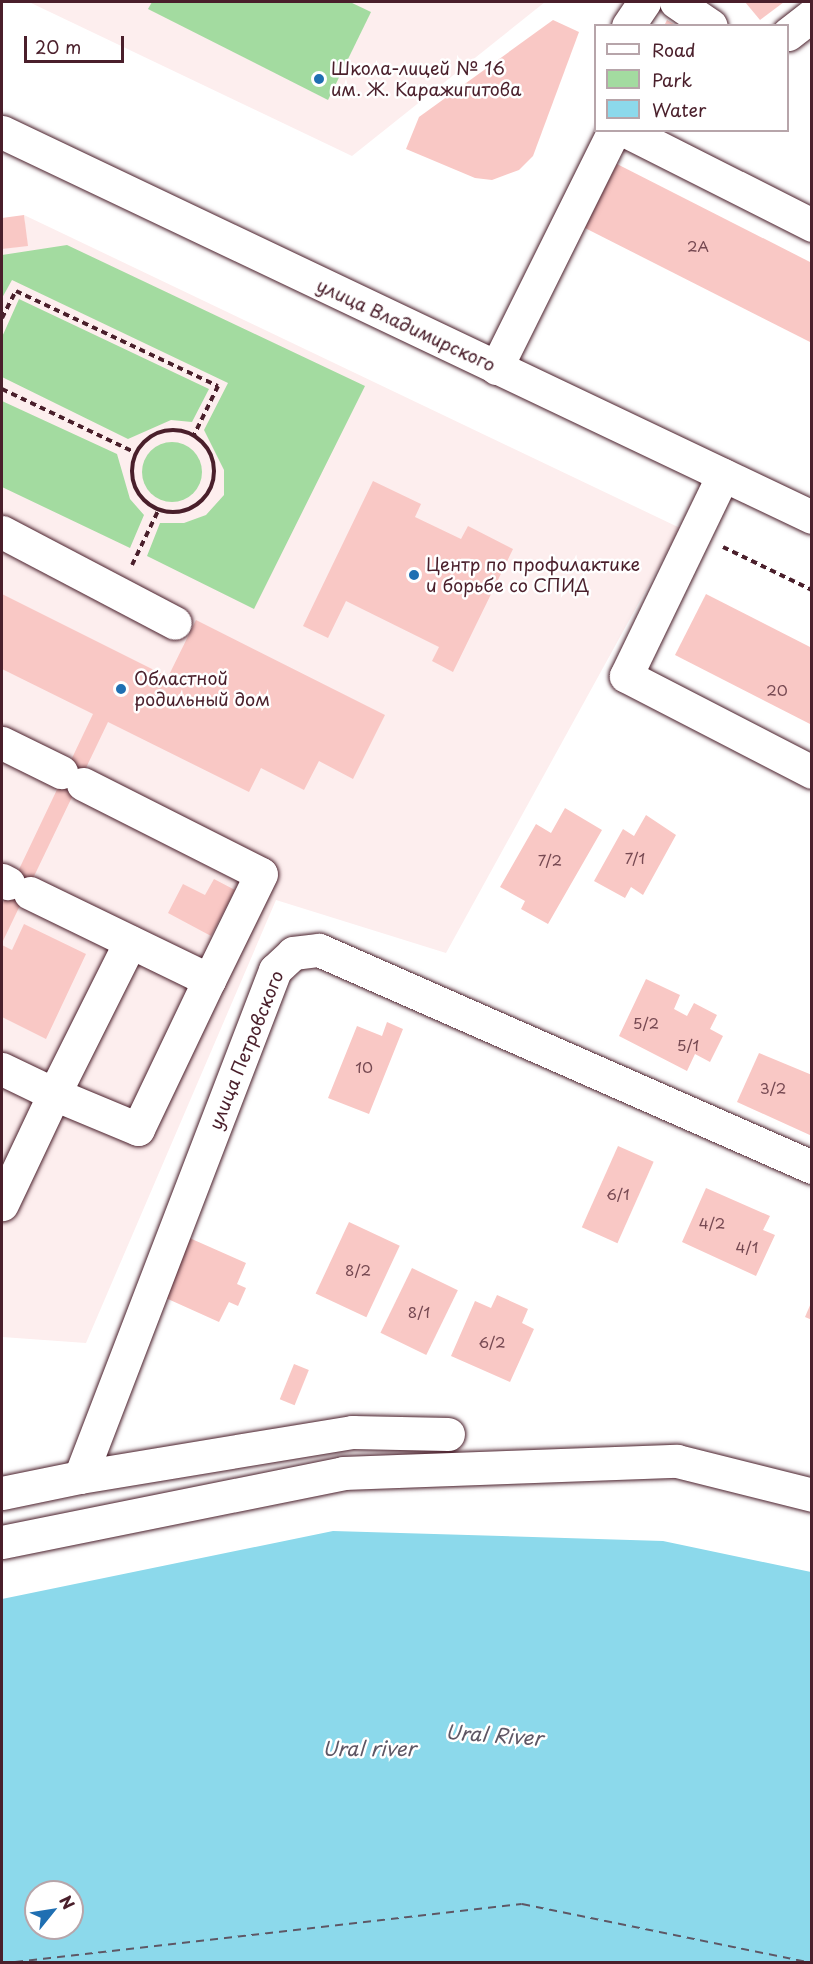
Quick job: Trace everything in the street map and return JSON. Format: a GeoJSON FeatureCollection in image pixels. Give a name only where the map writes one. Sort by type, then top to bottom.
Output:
{"type":"FeatureCollection","features":[{"type":"Feature","properties":{"kind":"street"},"geometry":{"type":"LineString","coordinates":[[629,24],[644,2]]}},
{"type":"Feature","properties":{"kind":"street"},"geometry":{"type":"LineString","coordinates":[[676,2],[708,24]]}},
{"type":"Feature","properties":{"kind":"street"},"geometry":{"type":"LineString","coordinates":[[789,33],[812,15]]}},
{"type":"Feature","properties":{"kind":"street","name":"улица Владимирского"},"geometry":{"type":"LineString","coordinates":[[2,132],[812,517]]}},
{"type":"Feature","properties":{"kind":"street"},"geometry":{"type":"LineString","coordinates":[[496,368],[613,132]]}},
{"type":"Feature","properties":{"kind":"street"},"geometry":{"type":"LineString","coordinates":[[628,132],[812,225]]}},
{"type":"Feature","properties":{"kind":"street"},"geometry":{"type":"LineString","coordinates":[[723,475],[626,676],[812,772]]}},
{"type":"Feature","properties":{"kind":"street"},"geometry":{"type":"LineString","coordinates":[[2,532],[119,592],[175,624]]}},
{"type":"Feature","properties":{"kind":"street"},"geometry":{"type":"LineString","coordinates":[[2,743],[261,874],[138,1129],[54,1094],[2,1069]]}},
{"type":"Feature","properties":{"kind":"street"},"geometry":{"type":"LineString","coordinates":[[13,885],[209,981]]}},
{"type":"Feature","properties":{"kind":"street"},"geometry":{"type":"LineString","coordinates":[[2,1204],[130,942]]}},
{"type":"Feature","properties":{"kind":"street","name":"улица Петровского"},"geometry":{"type":"LineString","coordinates":[[80,1477],[275,970],[293,953],[319,950],[812,1167]]}},
{"type":"Feature","properties":{"kind":"street"},"geometry":{"type":"LineString","coordinates":[[2,1493],[80,1477],[352,1432],[448,1434]]}},
{"type":"Feature","properties":{"kind":"street"},"geometry":{"type":"LineString","coordinates":[[2,1542],[343,1473],[677,1461],[812,1495]]}},
{"type":"Feature","properties":{"kind":"path"},"geometry":{"type":"LineString","coordinates":[[2,318],[16,291],[218,386],[194,435]]}},
{"type":"Feature","properties":{"kind":"path"},"geometry":{"type":"LineString","coordinates":[[2,389],[136,453]]}},
{"type":"Feature","properties":{"kind":"path"},"geometry":{"type":"LineString","coordinates":[[181,430],[194,435],[211,455],[213,482],[207,494],[192,507],[172,511],[159,509],[143,497],[133,480],[136,453],[155,434],[181,430]]}},
{"type":"Feature","properties":{"kind":"path"},"geometry":{"type":"LineString","coordinates":[[119,592],[159,509]]}},
{"type":"Feature","properties":{"kind":"path"},"geometry":{"type":"LineString","coordinates":[[695,533],[812,590]]}},
{"type":"Feature","properties":{"kind":"shaded area","name":"Школа-лицей № 16 им. Ж. Каражигитова"},"geometry":{"type":"Polygon","coordinates":[[[29,2],[545,2],[352,156],[29,2]]]}},
{"type":"Feature","properties":{"kind":"shaded area"},"geometry":{"type":"Polygon","coordinates":[[[24,215],[680,528],[446,953],[276,900],[86,1343],[2,1337],[2,249],[27,245],[24,215]]]}},
{"type":"Feature","properties":{"kind":"green space"},"geometry":{"type":"Polygon","coordinates":[[[152,2],[350,2],[371,12],[328,100],[148,9],[152,2]]]}},
{"type":"Feature","properties":{"kind":"green space"},"geometry":{"type":"Polygon","coordinates":[[[67,245],[365,386],[254,609],[147,556],[160,523],[184,523],[206,515],[224,495],[224,470],[204,430],[228,383],[12,280],[2,298],[2,255],[67,245]]]}},
{"type":"Feature","properties":{"kind":"green space"},"geometry":{"type":"Polygon","coordinates":[[[19,299],[209,389],[192,422],[171,420],[128,439],[2,377],[2,337],[19,299]]]}},
{"type":"Feature","properties":{"kind":"green space"},"geometry":{"type":"Polygon","coordinates":[[[2,401],[117,454],[130,499],[144,515],[130,548],[2,487],[2,401]]]}},
{"type":"Feature","properties":{"kind":"green space"},"geometry":{"type":"Polygon","coordinates":[[[172,442],[189,447],[197,455],[202,472],[197,489],[189,497],[172,502],[155,497],[147,489],[142,472],[147,455],[155,447],[172,442]]]}},
{"type":"Feature","properties":{"kind":"water","name":"Ural river"},"geometry":{"type":"Polygon","coordinates":[[[333,1531],[663,1541],[811,1572],[811,1962],[2,1962],[2,1599],[333,1531]]]}},
{"type":"Feature","properties":{"kind":"building"},"geometry":{"type":"Polygon","coordinates":[[[745,2],[784,2],[760,20],[745,2]]]}},
{"type":"Feature","properties":{"kind":"building"},"geometry":{"type":"Polygon","coordinates":[[[553,20],[579,32],[533,156],[519,170],[492,180],[475,178],[406,149],[419,117],[553,20]]]}},
{"type":"Feature","properties":{"kind":"building"},"geometry":{"type":"Polygon","coordinates":[[[617,164],[812,263],[812,343],[585,228],[617,164]]]}},
{"type":"Feature","properties":{"kind":"building"},"geometry":{"type":"Polygon","coordinates":[[[24,215],[28,246],[2,249],[2,218],[24,215]]]}},
{"type":"Feature","properties":{"kind":"building","name":"Центр по профилактике и борьбе со СПИД"},"geometry":{"type":"Polygon","coordinates":[[[373,481],[421,504],[415,517],[461,539],[468,526],[513,549],[453,672],[432,661],[439,647],[346,601],[328,638],[303,626],[373,481]]]}},
{"type":"Feature","properties":{"kind":"building"},"geometry":{"type":"Polygon","coordinates":[[[2,594],[168,677],[196,620],[385,715],[353,779],[319,761],[304,790],[261,768],[249,792],[108,722],[2,943],[2,905],[93,714],[2,669],[2,594]]]}},
{"type":"Feature","properties":{"kind":"building"},"geometry":{"type":"Polygon","coordinates":[[[706,594],[812,648],[812,725],[675,655],[706,594]]]}},
{"type":"Feature","properties":{"kind":"building"},"geometry":{"type":"Polygon","coordinates":[[[565,808],[602,830],[548,924],[521,909],[525,901],[500,887],[536,824],[551,833],[565,808]]]}},
{"type":"Feature","properties":{"kind":"building"},"geometry":{"type":"Polygon","coordinates":[[[646,815],[676,835],[643,895],[631,887],[625,898],[594,881],[623,829],[634,836],[646,815]]]}},
{"type":"Feature","properties":{"kind":"building"},"geometry":{"type":"Polygon","coordinates":[[[214,879],[235,890],[211,936],[168,913],[183,884],[205,895],[214,879]]]}},
{"type":"Feature","properties":{"kind":"building"},"geometry":{"type":"Polygon","coordinates":[[[24,924],[86,954],[46,1039],[2,1017],[2,945],[12,950],[24,924]]]}},
{"type":"Feature","properties":{"kind":"building"},"geometry":{"type":"Polygon","coordinates":[[[646,979],[680,995],[674,1009],[687,1016],[694,1003],[717,1015],[710,1029],[723,1036],[710,1062],[695,1054],[687,1071],[619,1036],[646,979]]]}},
{"type":"Feature","properties":{"kind":"building"},"geometry":{"type":"Polygon","coordinates":[[[387,1022],[403,1029],[369,1114],[328,1098],[357,1026],[382,1036],[387,1022]]]}},
{"type":"Feature","properties":{"kind":"building"},"geometry":{"type":"Polygon","coordinates":[[[759,1053],[812,1075],[812,1136],[737,1102],[759,1053]]]}},
{"type":"Feature","properties":{"kind":"building"},"geometry":{"type":"Polygon","coordinates":[[[618,1146],[654,1162],[617,1243],[582,1227],[618,1146]]]}},
{"type":"Feature","properties":{"kind":"building"},"geometry":{"type":"Polygon","coordinates":[[[706,1188],[770,1216],[763,1230],[775,1235],[756,1276],[682,1242],[706,1188]]]}},
{"type":"Feature","properties":{"kind":"building"},"geometry":{"type":"Polygon","coordinates":[[[349,1222],[400,1246],[366,1317],[316,1294],[349,1222]]]}},
{"type":"Feature","properties":{"kind":"building"},"geometry":{"type":"Polygon","coordinates":[[[185,1236],[246,1263],[237,1284],[246,1288],[238,1306],[229,1302],[219,1322],[159,1295],[185,1236]]]}},
{"type":"Feature","properties":{"kind":"building"},"geometry":{"type":"Polygon","coordinates":[[[412,1268],[458,1290],[426,1355],[380,1333],[412,1268]]]}},
{"type":"Feature","properties":{"kind":"building"},"geometry":{"type":"Polygon","coordinates":[[[497,1295],[528,1309],[522,1323],[534,1329],[510,1382],[451,1356],[475,1301],[491,1308],[497,1295]]]}},
{"type":"Feature","properties":{"kind":"building"},"geometry":{"type":"Polygon","coordinates":[[[812,1303],[812,1320],[805,1317],[812,1303]]]}},
{"type":"Feature","properties":{"kind":"building"},"geometry":{"type":"Polygon","coordinates":[[[294,1364],[309,1370],[295,1405],[280,1399],[294,1364]]]}},
{"type":"Feature","properties":{"kind":"ferry route"},"geometry":{"type":"LineString","coordinates":[[15,1962],[522,1904],[807,1962]]}},
{"type":"Feature","properties":{"kind":"place","name":"Школа-лицей № 16 им. Ж. Каражигитова"},"geometry":{"type":"Point","coordinates":[319,79]}},
{"type":"Feature","properties":{"kind":"place","name":"Центр по профилактике и борьбе со СПИД"},"geometry":{"type":"Point","coordinates":[414,575]}},
{"type":"Feature","properties":{"kind":"place","name":"Областной родильный дом"},"geometry":{"type":"Point","coordinates":[121,689]}},
{"type":"Feature","properties":{"kind":"water label","name":"Ural River"},"geometry":{"type":"Point","coordinates":[494,1735]}}]}
